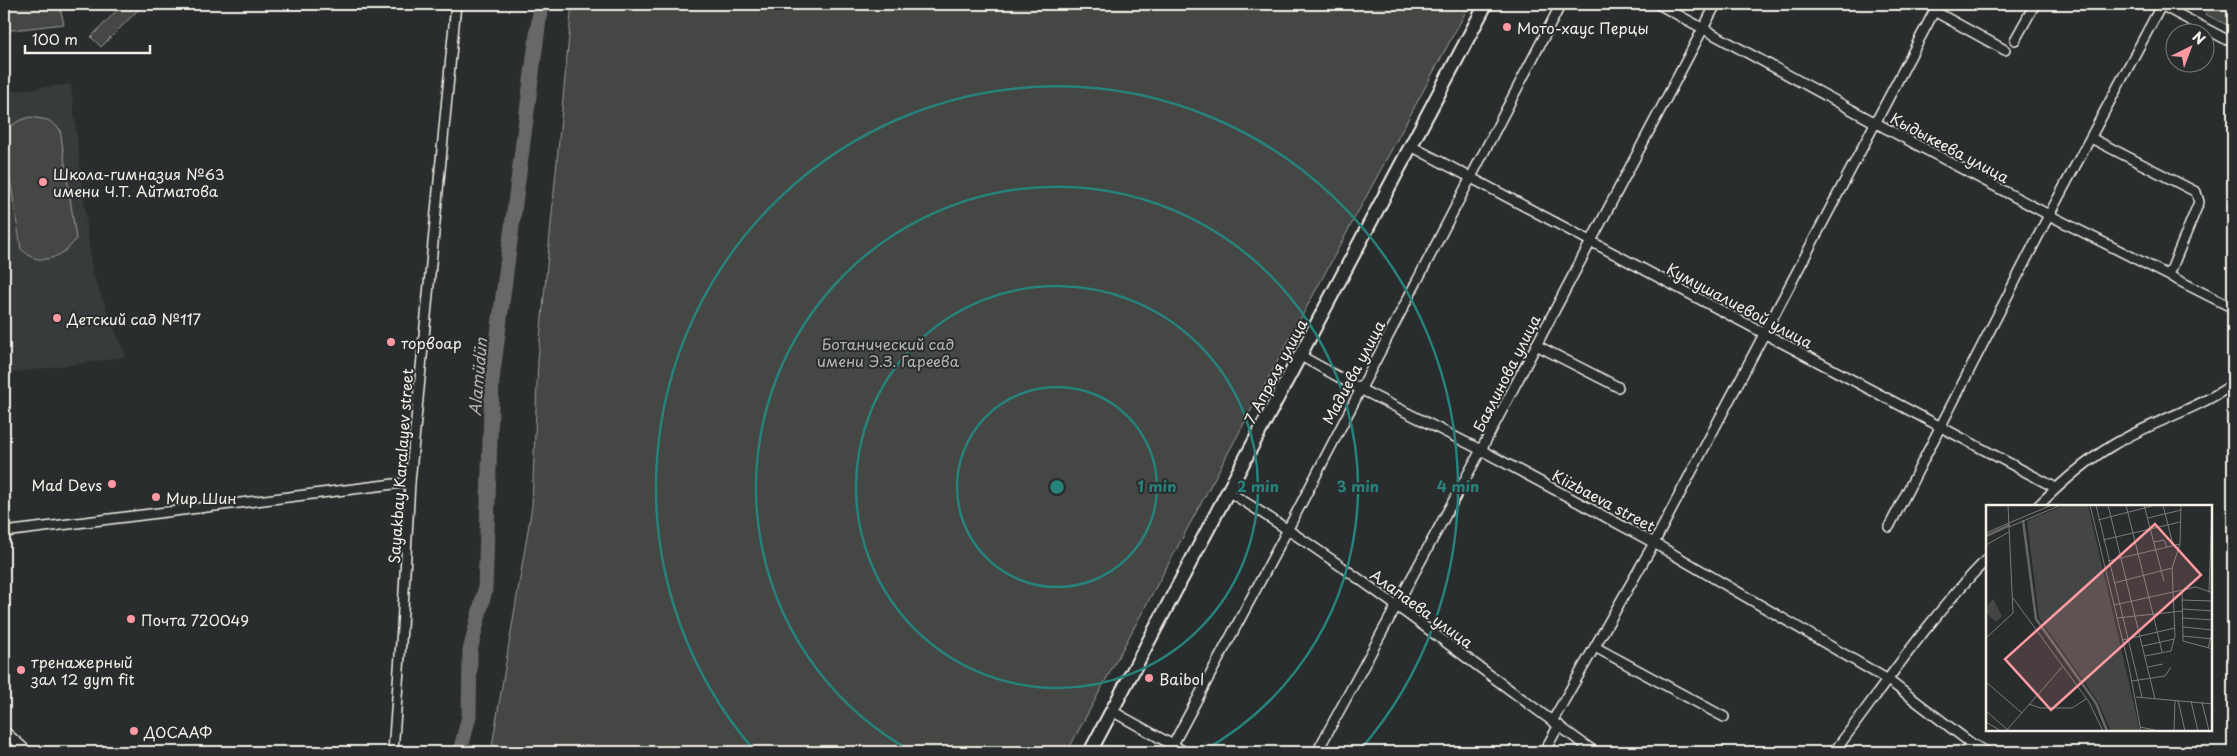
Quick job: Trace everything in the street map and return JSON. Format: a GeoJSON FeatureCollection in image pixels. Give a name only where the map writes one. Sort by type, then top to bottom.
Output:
{"type":"FeatureCollection","features":[{"type":"Feature","properties":{"kind":"main road","name":"7 Апреля улица"},"geometry":{"type":"LineString","coordinates":[[1090,752],[1486,4]]}},
{"type":"Feature","properties":{"kind":"street","name":"Sayakbay Karalayev street"},"geometry":{"type":"LineString","coordinates":[[392,752],[402,628],[410,482],[456,4]]}},
{"type":"Feature","properties":{"kind":"street","name":"Мадиева улица"},"geometry":{"type":"LineString","coordinates":[[1170,749],[1288,529],[1561,4]]}},
{"type":"Feature","properties":{"kind":"street","name":"Кыдыкеева улица"},"geometry":{"type":"LineString","coordinates":[[1658,4],[1876,123],[2050,215],[2231,307]]}},
{"type":"Feature","properties":{"kind":"street","name":"Баялинова улица"},"geometry":{"type":"LineString","coordinates":[[1317,752],[1481,450],[1716,4]]}},
{"type":"Feature","properties":{"kind":"street"},"geometry":{"type":"LineString","coordinates":[[2015,40],[2034,4]]}},
{"type":"Feature","properties":{"kind":"street"},"geometry":{"type":"LineString","coordinates":[[1889,527],[2161,4],[2233,43]]}},
{"type":"Feature","properties":{"kind":"street"},"geometry":{"type":"LineString","coordinates":[[1544,752],[1556,723],[1595,647],[1654,543],[1936,7],[2006,50]]}},
{"type":"Feature","properties":{"kind":"street"},"geometry":{"type":"LineString","coordinates":[[2091,138],[2196,192],[2199,202],[2169,275]]}},
{"type":"Feature","properties":{"kind":"street","name":"Кумушалиевой улица"},"geometry":{"type":"LineString","coordinates":[[1411,146],[1470,179],[2056,488]]}},
{"type":"Feature","properties":{"kind":"street"},"geometry":{"type":"LineString","coordinates":[[2231,307],[2233,296]]}},
{"type":"Feature","properties":{"kind":"street"},"geometry":{"type":"LineString","coordinates":[[1536,345],[1618,386]]}},
{"type":"Feature","properties":{"kind":"street","name":"Kiizbaeva street"},"geometry":{"type":"LineString","coordinates":[[1301,356],[1360,389],[1481,450],[1654,543],[1888,680],[1972,744],[1988,752]]}},
{"type":"Feature","properties":{"kind":"street"},"geometry":{"type":"LineString","coordinates":[[2039,505],[2056,488],[2113,445],[2191,409],[2233,384]]}},
{"type":"Feature","properties":{"kind":"street"},"geometry":{"type":"LineString","coordinates":[[4,532],[410,482]]}},
{"type":"Feature","properties":{"kind":"street","name":"Алапаева улица"},"geometry":{"type":"LineString","coordinates":[[1228,492],[1288,529],[1397,605],[1595,752]]}},
{"type":"Feature","properties":{"kind":"street"},"geometry":{"type":"LineString","coordinates":[[1834,752],[1968,578],[1986,560]]}},
{"type":"Feature","properties":{"kind":"street"},"geometry":{"type":"LineString","coordinates":[[1595,647],[1724,717]]}},
{"type":"Feature","properties":{"kind":"street"},"geometry":{"type":"LineString","coordinates":[[1112,711],[1170,749],[1185,752]]}},
{"type":"Feature","properties":{"kind":"street"},"geometry":{"type":"LineString","coordinates":[[4,731],[28,752]]}},
{"type":"Feature","properties":{"kind":"street"},"geometry":{"type":"LineString","coordinates":[[1965,752],[1972,744]]}},
{"type":"Feature","properties":{"kind":"shaded area","name":"Школа-гимназия №63 имени Ч.Т. Айтматова"},"geometry":{"type":"Polygon","coordinates":[[[71,84],[92,272],[126,357],[4,374],[4,92],[71,84]]]}},
{"type":"Feature","properties":{"kind":"shaded area"},"geometry":{"type":"Polygon","coordinates":[[[4,737],[20,752],[4,752],[4,737]]]}},
{"type":"Feature","properties":{"kind":"green space"},"geometry":{"type":"Polygon","coordinates":[[[4,4],[59,4],[64,24],[4,31],[4,4]]]}},
{"type":"Feature","properties":{"kind":"green space"},"geometry":{"type":"Polygon","coordinates":[[[123,4],[144,4],[101,47],[91,37],[123,4]]]}},
{"type":"Feature","properties":{"kind":"green space","name":"Ботанический сад имени Э.З. Гареева"},"geometry":{"type":"Polygon","coordinates":[[[572,4],[1470,4],[1067,752],[491,752],[532,506],[538,360],[572,4]]]}},
{"type":"Feature","properties":{"kind":"green space"},"geometry":{"type":"Polygon","coordinates":[[[2211,4],[2233,4],[2233,28],[2205,14],[2211,4]]]}},
{"type":"Feature","properties":{"kind":"green space"},"geometry":{"type":"Polygon","coordinates":[[[30,117],[48,120],[60,129],[76,239],[63,252],[46,259],[29,256],[21,249],[4,140],[9,128],[17,122],[30,117]]]}},
{"type":"Feature","properties":{"kind":"waterway","name":"Alamüdün"},"geometry":{"type":"LineString","coordinates":[[460,752],[469,716],[470,651],[485,590],[492,380],[541,4]]}},
{"type":"Feature","properties":{"kind":"place","name":"Мото-хаус Перцы"},"geometry":{"type":"Point","coordinates":[1507,27]}},
{"type":"Feature","properties":{"kind":"place","name":"Школа-гимназия №63 имени Ч.Т. Айтматова"},"geometry":{"type":"Point","coordinates":[43,182]}},
{"type":"Feature","properties":{"kind":"place","name":"Детский сад №117"},"geometry":{"type":"Point","coordinates":[57,318]}},
{"type":"Feature","properties":{"kind":"place","name":"торвоар"},"geometry":{"type":"Point","coordinates":[391,342]}},
{"type":"Feature","properties":{"kind":"place","name":"Mad Devs"},"geometry":{"type":"Point","coordinates":[112,484]}},
{"type":"Feature","properties":{"kind":"place","name":"Мир Шин"},"geometry":{"type":"Point","coordinates":[156,497]}},
{"type":"Feature","properties":{"kind":"place","name":"Почта 720049"},"geometry":{"type":"Point","coordinates":[131,619]}},
{"type":"Feature","properties":{"kind":"place","name":"тренажерный зал 12 gym fit"},"geometry":{"type":"Point","coordinates":[21,670]}},
{"type":"Feature","properties":{"kind":"place","name":"Baibol"},"geometry":{"type":"Point","coordinates":[1149,678]}},
{"type":"Feature","properties":{"kind":"place","name":"ДОСААФ"},"geometry":{"type":"Point","coordinates":[134,731]}}]}
